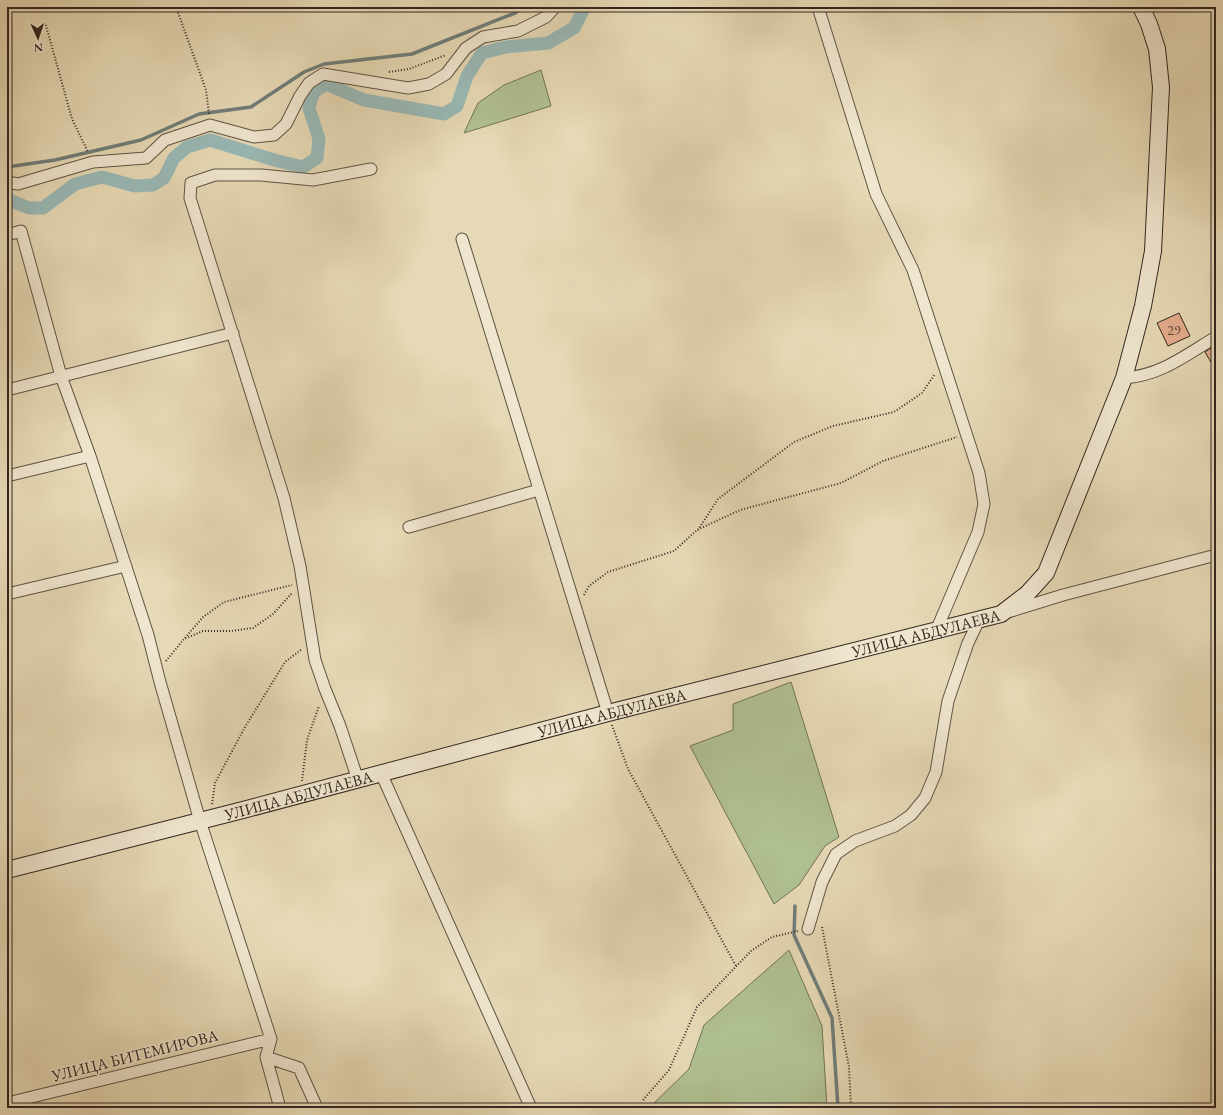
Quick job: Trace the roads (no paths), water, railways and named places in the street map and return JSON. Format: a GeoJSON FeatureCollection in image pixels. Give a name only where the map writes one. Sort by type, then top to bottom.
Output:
{"type":"FeatureCollection","features":[{"type":"Feature","properties":{"kind":"main road"},"geometry":{"type":"LineString","coordinates":[[1001,614],[1026,594],[1046,573],[1124,378],[1143,306],[1153,251],[1161,87],[1157,49],[1149,24],[1141,7]]}},
{"type":"Feature","properties":{"kind":"main road","name":"УЛИЦА АБДУЛАЕВА"},"geometry":{"type":"LineString","coordinates":[[7,870],[358,780],[608,713],[1001,614]]}},
{"type":"Feature","properties":{"kind":"street"},"geometry":{"type":"LineString","coordinates":[[7,182],[18,184],[93,162],[146,158],[165,140],[210,125],[254,136],[274,136],[286,124],[300,96],[309,83],[323,74],[408,88],[429,84],[446,74],[466,48],[483,37],[518,31],[546,17],[556,7]]}},
{"type":"Feature","properties":{"kind":"street"},"geometry":{"type":"LineString","coordinates":[[818,7],[876,194],[913,270],[979,473],[984,504],[978,532],[936,631]]}},
{"type":"Feature","properties":{"kind":"street"},"geometry":{"type":"LineString","coordinates":[[358,780],[340,726],[315,660],[300,566],[284,498],[190,198],[191,183],[215,175],[261,175],[313,180],[371,169]]}},
{"type":"Feature","properties":{"kind":"street"},"geometry":{"type":"LineString","coordinates":[[7,235],[21,231],[61,376],[90,456],[148,635],[157,672],[205,819],[271,1039],[266,1057],[280,1108]]}},
{"type":"Feature","properties":{"kind":"street"},"geometry":{"type":"LineString","coordinates":[[462,239],[608,713]]}},
{"type":"Feature","properties":{"kind":"street"},"geometry":{"type":"LineString","coordinates":[[7,390],[233,333]]}},
{"type":"Feature","properties":{"kind":"street"},"geometry":{"type":"LineString","coordinates":[[1124,378],[1138,377],[1161,370],[1216,337]]}},
{"type":"Feature","properties":{"kind":"street"},"geometry":{"type":"LineString","coordinates":[[7,476],[90,456]]}},
{"type":"Feature","properties":{"kind":"street"},"geometry":{"type":"LineString","coordinates":[[409,527],[539,490]]}},
{"type":"Feature","properties":{"kind":"street","name":"УЛИЦА АБДУЛАЕВА"},"geometry":{"type":"LineString","coordinates":[[1001,614],[1063,595],[1216,555]]}},
{"type":"Feature","properties":{"kind":"street"},"geometry":{"type":"LineString","coordinates":[[7,594],[126,566]]}},
{"type":"Feature","properties":{"kind":"street"},"geometry":{"type":"LineString","coordinates":[[808,928],[822,882],[836,854],[855,841],[895,826],[911,815],[925,798],[936,772],[948,701],[968,643],[979,620]]}},
{"type":"Feature","properties":{"kind":"street"},"geometry":{"type":"LineString","coordinates":[[381,773],[531,1108]]}},
{"type":"Feature","properties":{"kind":"street","name":"УЛИЦА БИТЕМИРОВА"},"geometry":{"type":"LineString","coordinates":[[7,1102],[271,1039]]}},
{"type":"Feature","properties":{"kind":"street"},"geometry":{"type":"LineString","coordinates":[[266,1057],[299,1068],[317,1108]]}},
{"type":"Feature","properties":{"kind":"waterway"},"geometry":{"type":"LineString","coordinates":[[7,167],[55,160],[141,140],[199,114],[251,107],[304,72],[324,64],[412,54],[515,13],[524,7]]}},
{"type":"Feature","properties":{"kind":"waterway"},"geometry":{"type":"LineString","coordinates":[[7,199],[29,208],[43,208],[75,184],[102,177],[135,186],[153,185],[164,178],[174,158],[187,147],[210,140],[274,160],[303,167],[317,158],[319,139],[309,108],[313,93],[326,84],[364,100],[444,114],[457,106],[467,76],[482,53],[506,47],[548,43],[574,28],[585,7]]}},
{"type":"Feature","properties":{"kind":"waterway"},"geometry":{"type":"LineString","coordinates":[[795,906],[794,935],[832,1018],[838,1108]]}}]}
